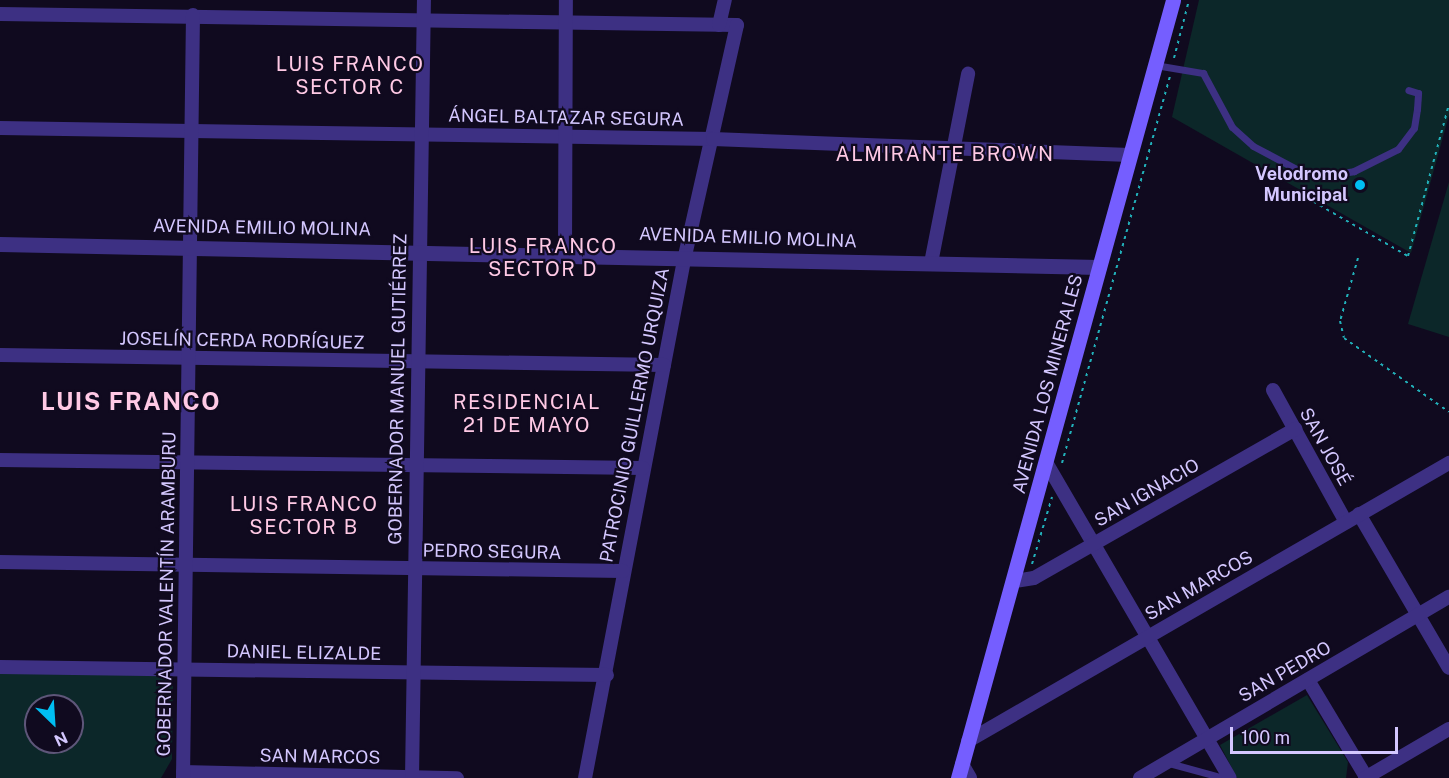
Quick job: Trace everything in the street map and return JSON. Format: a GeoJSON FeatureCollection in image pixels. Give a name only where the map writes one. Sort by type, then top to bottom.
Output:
{"type":"FeatureCollection","features":[{"type":"Feature","properties":{"kind":"main road","name":"AVENIDA LOS MINERALES"},"geometry":{"type":"LineString","coordinates":[[960,771],[1015,581],[1173,0]]}},
{"type":"Feature","properties":{"kind":"street","name":"GOBERNADOR MANUEL GUTIÉRREZ"},"geometry":{"type":"LineString","coordinates":[[412,778],[418,250],[424,0]]}},
{"type":"Feature","properties":{"kind":"street"},"geometry":{"type":"LineString","coordinates":[[565,252],[566,0]]}},
{"type":"Feature","properties":{"kind":"street"},"geometry":{"type":"LineString","coordinates":[[0,14],[193,15],[719,25],[725,0]]}},
{"type":"Feature","properties":{"kind":"street","name":"GOBERNADOR VALENTÍN ARAMBURU"},"geometry":{"type":"LineString","coordinates":[[183,775],[193,15]]}},
{"type":"Feature","properties":{"kind":"street","name":"PATROCINIO GUILLERMO URQUIZA"},"geometry":{"type":"LineString","coordinates":[[585,778],[607,675],[623,571],[685,255],[737,25],[719,25]]}},
{"type":"Feature","properties":{"kind":"street"},"geometry":{"type":"LineString","coordinates":[[931,263],[968,74]]}},
{"type":"Feature","properties":{"kind":"street","name":"ÁNGEL BALTAZAR SEGURA"},"geometry":{"type":"LineString","coordinates":[[0,128],[713,139],[1130,155]]}},
{"type":"Feature","properties":{"kind":"street","name":"AVENIDA EMILIO MOLINA"},"geometry":{"type":"LineString","coordinates":[[0,244],[565,252],[1099,267]]}},
{"type":"Feature","properties":{"kind":"street","name":"JOSELÍN CERDA RODRÍGUEZ"},"geometry":{"type":"LineString","coordinates":[[0,355],[664,365]]}},
{"type":"Feature","properties":{"kind":"street","name":"SAN JOSÉ"},"geometry":{"type":"LineString","coordinates":[[1273,390],[1346,522]]}},
{"type":"Feature","properties":{"kind":"street","name":"SAN IGNACIO"},"geometry":{"type":"LineString","coordinates":[[1015,581],[1035,578],[1295,429]]}},
{"type":"Feature","properties":{"kind":"street"},"geometry":{"type":"LineString","coordinates":[[0,460],[187,460],[643,468]]}},
{"type":"Feature","properties":{"kind":"street","name":"SAN MARCOS"},"geometry":{"type":"LineString","coordinates":[[968,741],[1449,463]]}},
{"type":"Feature","properties":{"kind":"street"},"geometry":{"type":"LineString","coordinates":[[1047,464],[1230,778]]}},
{"type":"Feature","properties":{"kind":"street"},"geometry":{"type":"LineString","coordinates":[[1359,514],[1449,668]]}},
{"type":"Feature","properties":{"kind":"street","name":"PEDRO SEGURA"},"geometry":{"type":"LineString","coordinates":[[0,562],[623,571]]}},
{"type":"Feature","properties":{"kind":"street","name":"SAN PEDRO"},"geometry":{"type":"LineString","coordinates":[[1140,778],[1449,597]]}},
{"type":"Feature","properties":{"kind":"street","name":"DANIEL ELIZALDE"},"geometry":{"type":"LineString","coordinates":[[0,667],[607,675]]}},
{"type":"Feature","properties":{"kind":"street"},"geometry":{"type":"LineString","coordinates":[[1308,680],[1365,778],[1449,729]]}},
{"type":"Feature","properties":{"kind":"street"},"geometry":{"type":"LineString","coordinates":[[960,771],[970,778]]}},
{"type":"Feature","properties":{"kind":"street","name":"SAN MARCOS"},"geometry":{"type":"LineString","coordinates":[[183,775],[457,778]]}},
{"type":"Feature","properties":{"kind":"lane"},"geometry":{"type":"LineString","coordinates":[[1155,65],[1203,73],[1232,127],[1253,146],[1300,171],[1327,175],[1354,171],[1398,149],[1414,128],[1418,93],[1408,90]]}},
{"type":"Feature","properties":{"kind":"lane"},"geometry":{"type":"LineString","coordinates":[[1167,762],[1224,778]]}},
{"type":"Feature","properties":{"kind":"path"},"geometry":{"type":"LineString","coordinates":[[1015,581],[1032,564],[1172,68],[1189,0]]}},
{"type":"Feature","properties":{"kind":"path"},"geometry":{"type":"LineString","coordinates":[[1307,198],[1408,256],[1449,104]]}},
{"type":"Feature","properties":{"kind":"path"},"geometry":{"type":"LineString","coordinates":[[1358,258],[1340,321],[1344,338],[1449,412]]}},
{"type":"Feature","properties":{"kind":"green space","name":"Velodromo Municipal"},"geometry":{"type":"Polygon","coordinates":[[[1199,0],[1449,0],[1449,115],[1411,253],[1172,117],[1199,0]]]}},
{"type":"Feature","properties":{"kind":"green space"},"geometry":{"type":"Polygon","coordinates":[[[1449,182],[1449,337],[1408,324],[1449,182]]]}},
{"type":"Feature","properties":{"kind":"green space"},"geometry":{"type":"Polygon","coordinates":[[[0,672],[168,676],[173,686],[172,759],[161,778],[0,778],[0,672]]]}},
{"type":"Feature","properties":{"kind":"green space"},"geometry":{"type":"Polygon","coordinates":[[[1307,695],[1348,762],[1346,778],[1237,778],[1220,745],[1307,695]]]}},
{"type":"Feature","properties":{"kind":"place","name":"Velodromo Municipal"},"geometry":{"type":"Point","coordinates":[1360,185]}},
{"type":"Feature","properties":{"kind":"district","name":"LUIS FRANCO SECTOR C"},"geometry":{"type":"Point","coordinates":[350,76]}},
{"type":"Feature","properties":{"kind":"district","name":"ALMIRANTE BROWN"},"geometry":{"type":"Point","coordinates":[945,154]}},
{"type":"Feature","properties":{"kind":"district","name":"LUIS FRANCO SECTOR D"},"geometry":{"type":"Point","coordinates":[543,258]}},
{"type":"Feature","properties":{"kind":"district","name":"LUIS FRANCO"},"geometry":{"type":"Point","coordinates":[131,402]}},
{"type":"Feature","properties":{"kind":"district","name":"RESIDENCIAL 21 DE MAYO"},"geometry":{"type":"Point","coordinates":[527,414]}},
{"type":"Feature","properties":{"kind":"district","name":"LUIS FRANCO SECTOR B"},"geometry":{"type":"Point","coordinates":[304,516]}}]}
